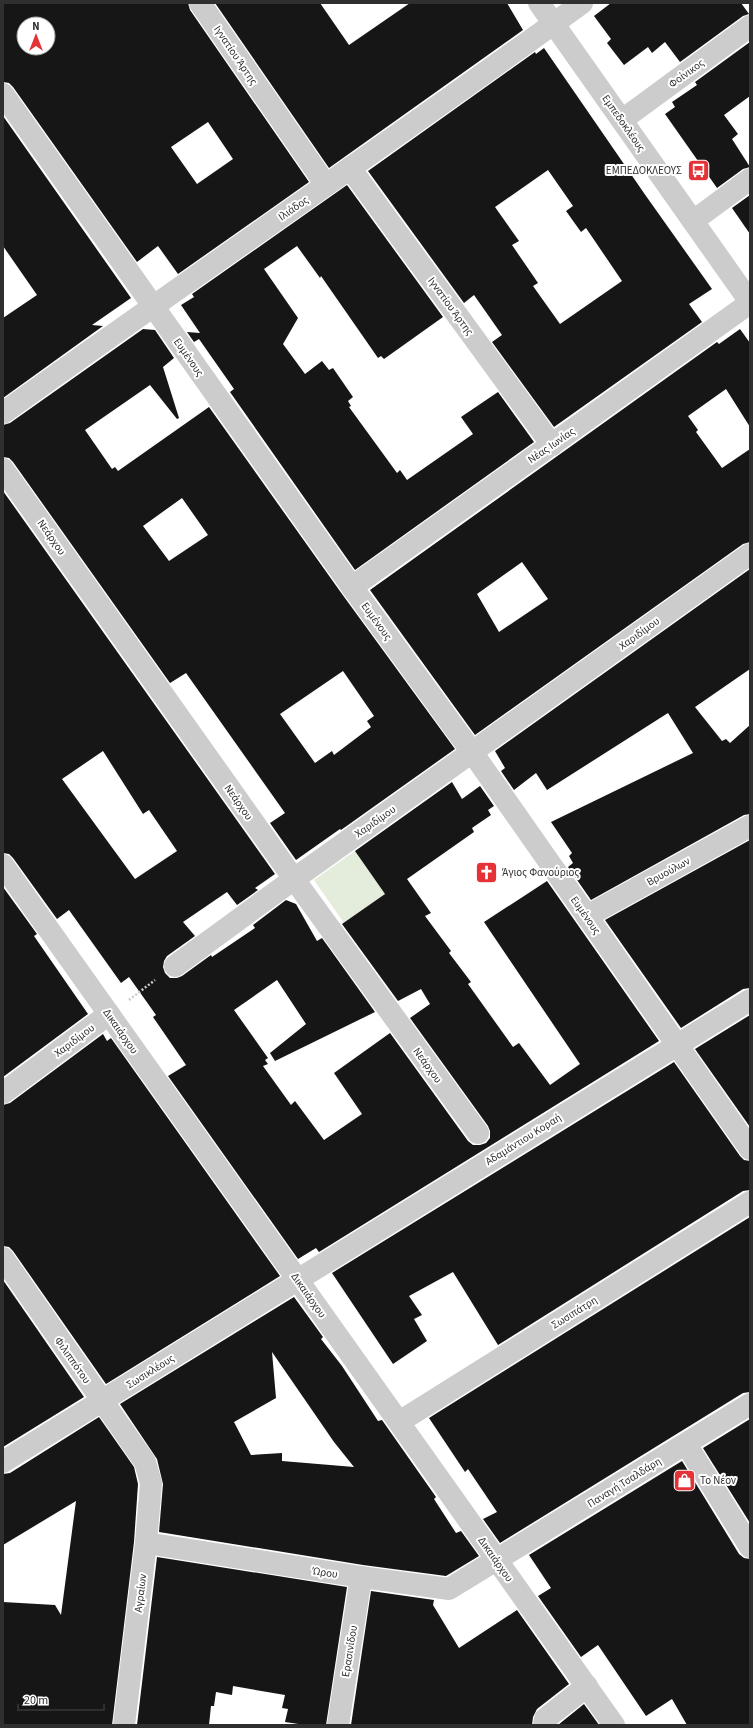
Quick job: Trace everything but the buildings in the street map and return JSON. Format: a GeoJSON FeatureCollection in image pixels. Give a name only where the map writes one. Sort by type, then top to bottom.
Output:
{"type":"FeatureCollection","features":[{"type":"Feature","properties":{"kind":"street","name":"Ιγνατίου Άρτης"},"geometry":{"type":"LineString","coordinates":[[200,3],[326,185]]}},
{"type":"Feature","properties":{"kind":"street","name":"Εμπεδοκλέους"},"geometry":{"type":"LineString","coordinates":[[539,3],[750,302]]}},
{"type":"Feature","properties":{"kind":"street","name":"Ιλιάδος"},"geometry":{"type":"LineString","coordinates":[[3,413],[152,305],[326,185],[582,3]]}},
{"type":"Feature","properties":{"kind":"street","name":"Φοίνικος"},"geometry":{"type":"LineString","coordinates":[[622,120],[750,26]]}},
{"type":"Feature","properties":{"kind":"street","name":"Ευμένους"},"geometry":{"type":"LineString","coordinates":[[3,94],[352,587],[472,752],[750,1150]]}},
{"type":"Feature","properties":{"kind":"street","name":"Ιγνατίου Άρτης"},"geometry":{"type":"LineString","coordinates":[[350,168],[552,445]]}},
{"type":"Feature","properties":{"kind":"street"},"geometry":{"type":"LineString","coordinates":[[693,221],[750,179]]}},
{"type":"Feature","properties":{"kind":"street","name":"Νέας Ιωνίας"},"geometry":{"type":"LineString","coordinates":[[352,587],[750,302]]}},
{"type":"Feature","properties":{"kind":"street","name":"Νεάρχου"},"geometry":{"type":"LineString","coordinates":[[3,469],[294,879],[478,1133]]}},
{"type":"Feature","properties":{"kind":"street","name":"Χαριδίμου"},"geometry":{"type":"LineString","coordinates":[[175,966],[294,879],[750,554]]}},
{"type":"Feature","properties":{"kind":"street","name":"Βρυούλων"},"geometry":{"type":"LineString","coordinates":[[587,916],[750,826]]}},
{"type":"Feature","properties":{"kind":"street","name":"Δικαιάρχου"},"geometry":{"type":"LineString","coordinates":[[3,865],[614,1725]]}},
{"type":"Feature","properties":{"kind":"street","name":"Αδαμάντιου Κοραή"},"geometry":{"type":"LineString","coordinates":[[297,1279],[750,1000]]}},
{"type":"Feature","properties":{"kind":"street","name":"Χαριδίμου"},"geometry":{"type":"LineString","coordinates":[[3,1093],[109,1014]]}},
{"type":"Feature","properties":{"kind":"street","name":"Σωσιπάτρη"},"geometry":{"type":"LineString","coordinates":[[399,1422],[750,1202]]}},
{"type":"Feature","properties":{"kind":"street","name":"Φιλιππότου"},"geometry":{"type":"LineString","coordinates":[[3,1258],[145,1462]]}},
{"type":"Feature","properties":{"kind":"street","name":"Σωσικλέους"},"geometry":{"type":"LineString","coordinates":[[3,1462],[102,1402],[297,1279]]}},
{"type":"Feature","properties":{"kind":"street","name":"Παναγή Τσαλδάρη"},"geometry":{"type":"LineString","coordinates":[[498,1561],[750,1404]]}},
{"type":"Feature","properties":{"kind":"street"},"geometry":{"type":"LineString","coordinates":[[686,1444],[750,1547]]}},
{"type":"Feature","properties":{"kind":"street","name":"Αγραίων"},"geometry":{"type":"LineString","coordinates":[[124,1725],[146,1543],[151,1483],[145,1462]]}},
{"type":"Feature","properties":{"kind":"street","name":"Ώρου"},"geometry":{"type":"LineString","coordinates":[[146,1543],[361,1577],[449,1589],[498,1561]]}},
{"type":"Feature","properties":{"kind":"street","name":"Ερασινίδου"},"geometry":{"type":"LineString","coordinates":[[338,1725],[361,1577]]}},
{"type":"Feature","properties":{"kind":"street"},"geometry":{"type":"LineString","coordinates":[[544,1725],[545,1719],[587,1686]]}},
{"type":"Feature","properties":{"kind":"path"},"geometry":{"type":"LineString","coordinates":[[109,1014],[175,966]]}},
{"type":"Feature","properties":{"kind":"green space"},"geometry":{"type":"Polygon","coordinates":[[[355,851],[385,894],[344,923],[314,880],[355,851]]]}},
{"type":"Feature","properties":{"kind":"place","name":"ΕΜΠΕΔΟΚΛΕΟΥΣ"},"geometry":{"type":"Point","coordinates":[698,170]}},
{"type":"Feature","properties":{"kind":"place","name":"Άγιος Φανούριος"},"geometry":{"type":"Point","coordinates":[487,872]}},
{"type":"Feature","properties":{"kind":"place","name":"Το Νέον"},"geometry":{"type":"Point","coordinates":[684,1480]}}]}
